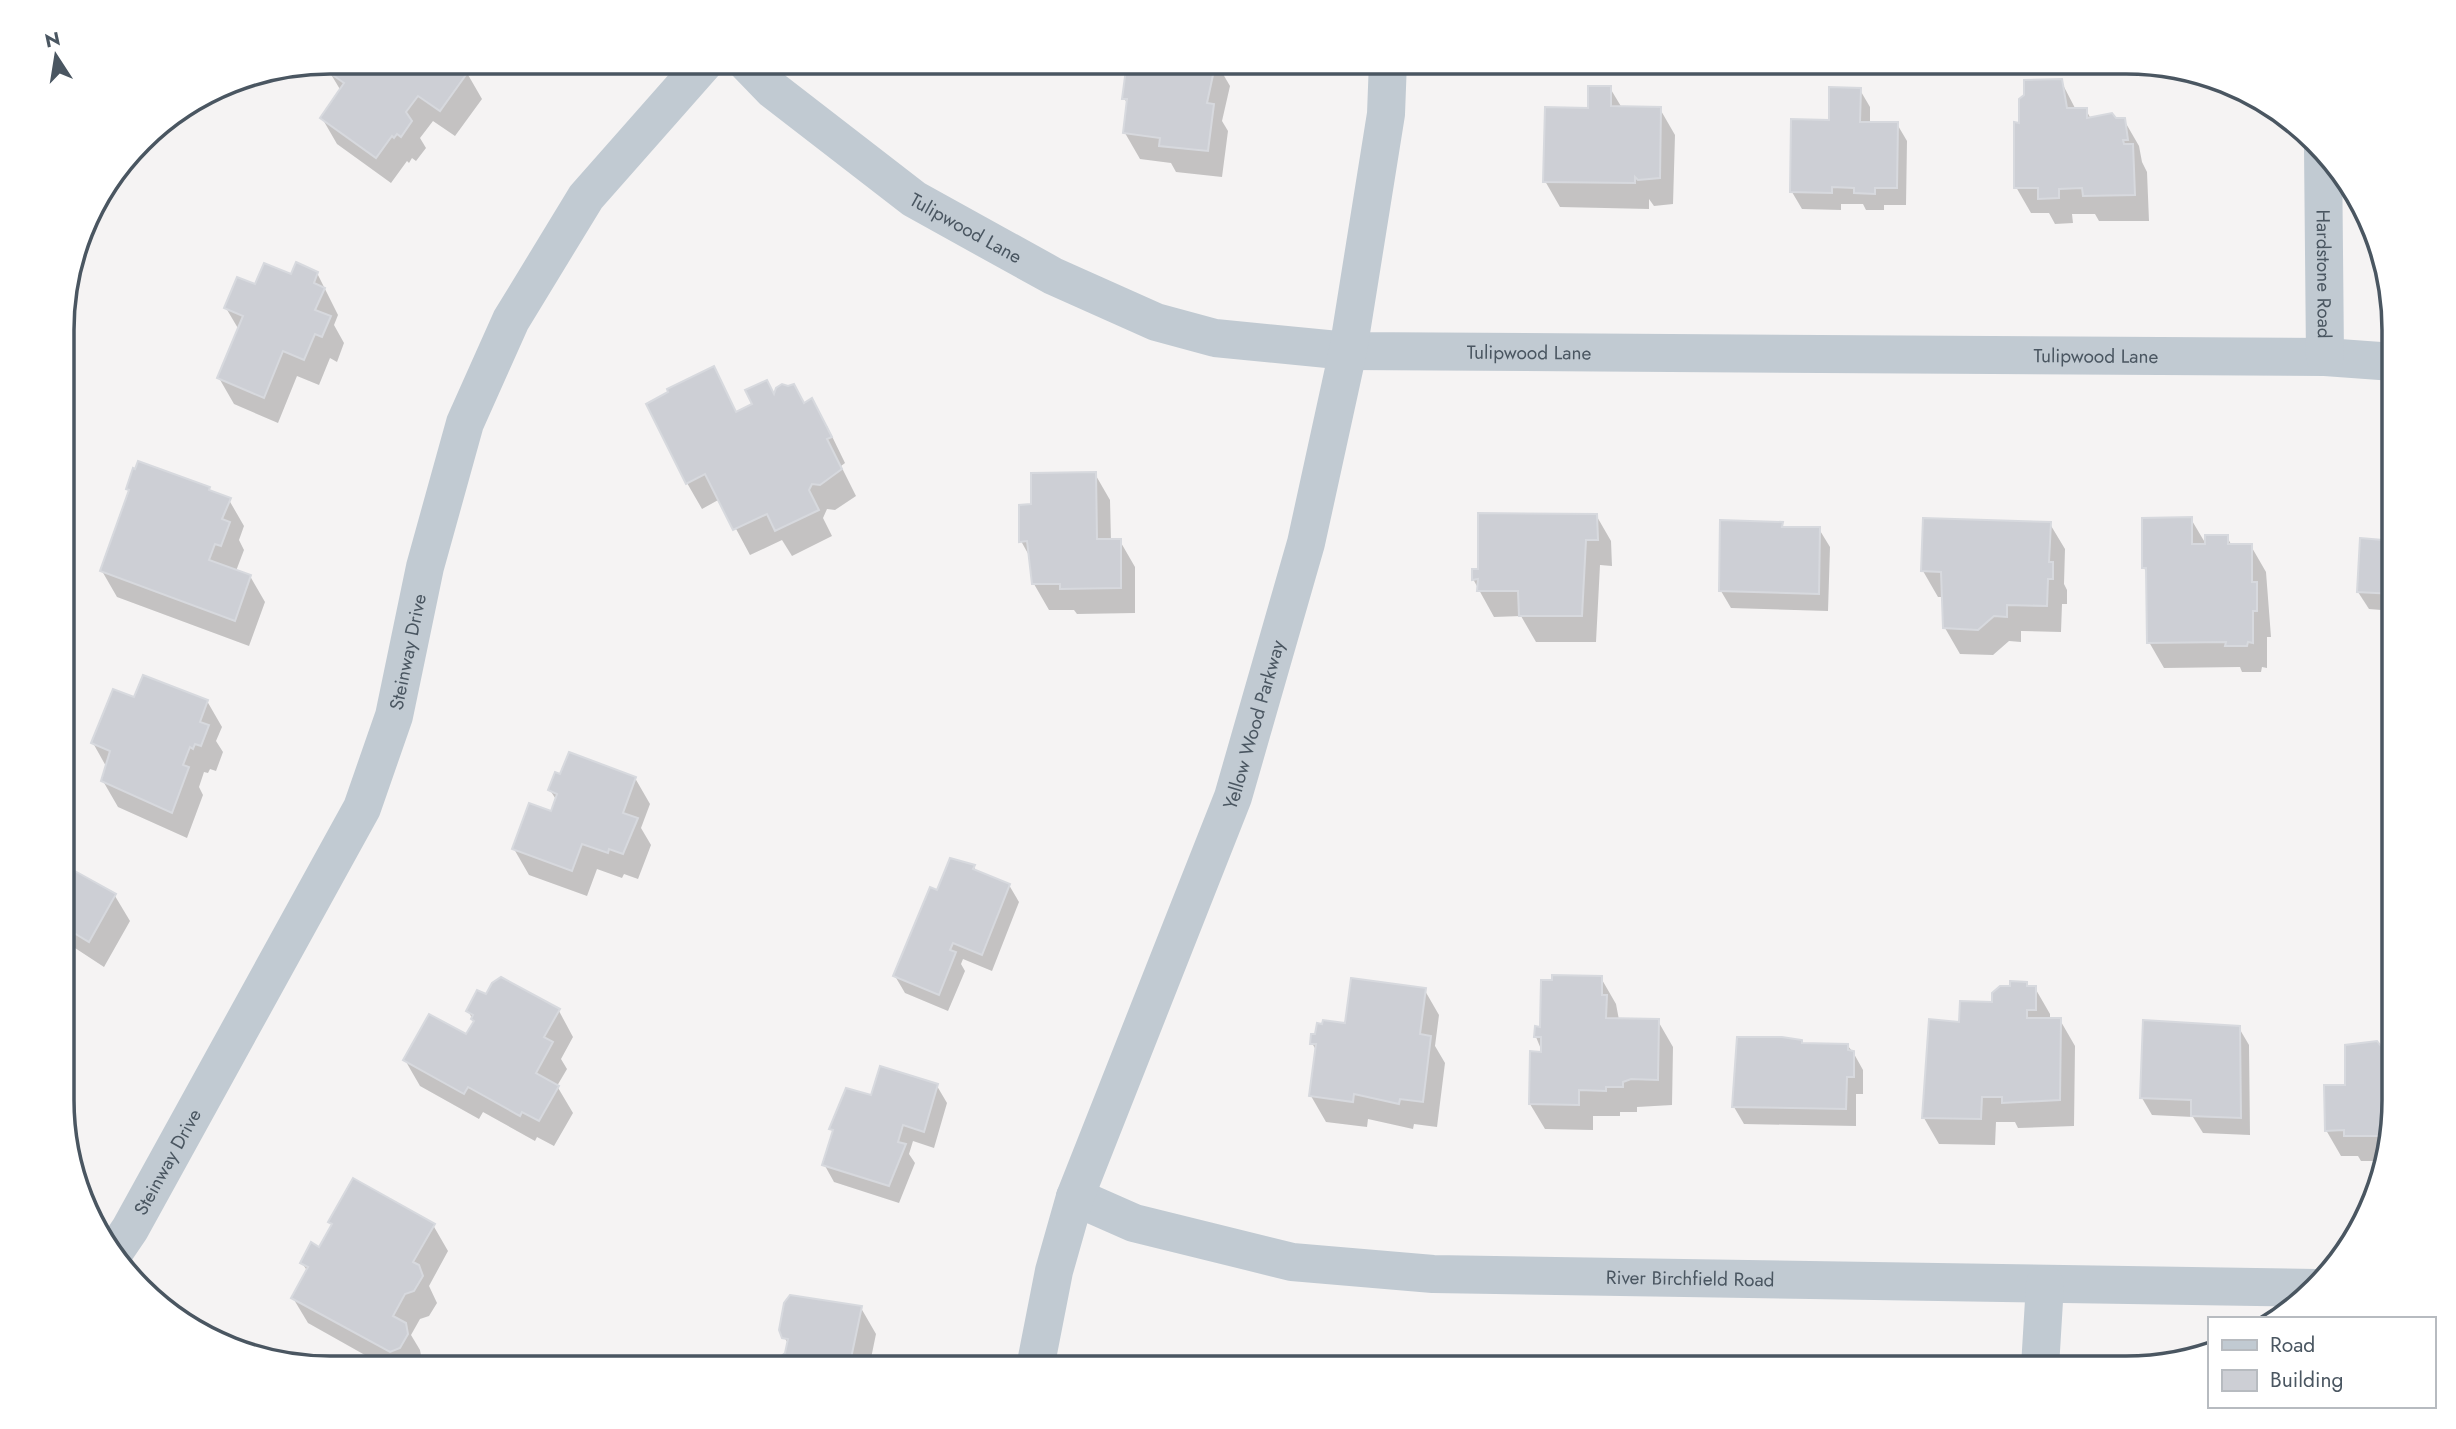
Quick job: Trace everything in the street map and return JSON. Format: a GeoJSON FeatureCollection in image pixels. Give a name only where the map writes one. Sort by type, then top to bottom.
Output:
{"type":"FeatureCollection","features":[{"type":"Feature","properties":{"kind":"street","name":"Steinway Drive"},"geometry":{"type":"LineString","coordinates":[[119,1245],[362,808],[394,716],[425,567],[465,423],[511,320],[586,197],[695,74]]}},
{"type":"Feature","properties":{"kind":"street","name":"Tulipwood Lane"},"geometry":{"type":"LineString","coordinates":[[758,74],[773,90],[914,199],[1053,276],[1156,322],[1215,338],[1348,351],[2325,357],[2382,361]]}},
{"type":"Feature","properties":{"kind":"street","name":"Yellow Wood Parkway"},"geometry":{"type":"LineString","coordinates":[[1037,1356],[1054,1272],[1075,1197],[1233,797],[1306,542],[1348,351],[1386,114],[1388,74]]}},
{"type":"Feature","properties":{"kind":"street","name":"Hardstone Road"},"geometry":{"type":"LineString","coordinates":[[2323,166],[2325,357]]}},
{"type":"Feature","properties":{"kind":"street","name":"River Birchfield Road"},"geometry":{"type":"LineString","coordinates":[[1075,1197],[1134,1223],[1292,1262],[1433,1274],[2299,1288]]}},
{"type":"Feature","properties":{"kind":"street"},"geometry":{"type":"LineString","coordinates":[[2041,1356],[2045,1284]]}},
{"type":"Feature","properties":{"kind":"building"},"geometry":{"type":"Polygon","coordinates":[[[331,74],[467,74],[440,111],[418,96],[406,112],[412,121],[401,137],[397,134],[394,138],[392,136],[376,158],[320,118],[344,83],[331,74]]]}},
{"type":"Feature","properties":{"kind":"building"},"geometry":{"type":"Polygon","coordinates":[[[1125,74],[1213,74],[1207,103],[1214,104],[1208,151],[1159,146],[1160,138],[1123,133],[1127,99],[1122,99],[1125,74]]]}},
{"type":"Feature","properties":{"kind":"building"},"geometry":{"type":"Polygon","coordinates":[[[2062,79],[2067,108],[2087,108],[2087,118],[2112,113],[2116,118],[2125,118],[2128,140],[2123,140],[2124,144],[2133,144],[2135,195],[2083,196],[2082,188],[2059,189],[2059,198],[2038,199],[2038,188],[2014,188],[2014,122],[2019,123],[2019,99],[2024,95],[2024,80],[2062,79]]]}},
{"type":"Feature","properties":{"kind":"building"},"geometry":{"type":"Polygon","coordinates":[[[1588,86],[1611,86],[1611,106],[1661,107],[1660,178],[1638,180],[1635,177],[1635,183],[1543,182],[1545,107],[1588,108],[1588,86]]]}},
{"type":"Feature","properties":{"kind":"building"},"geometry":{"type":"Polygon","coordinates":[[[1829,87],[1861,88],[1860,122],[1898,122],[1897,188],[1875,188],[1875,194],[1854,193],[1854,188],[1832,187],[1832,193],[1790,192],[1791,119],[1829,120],[1829,87]]]}},
{"type":"Feature","properties":{"kind":"building"},"geometry":{"type":"Polygon","coordinates":[[[296,262],[318,272],[314,283],[325,288],[315,310],[331,316],[322,337],[315,334],[304,360],[283,351],[264,398],[217,378],[243,316],[224,308],[237,277],[255,284],[264,263],[291,274],[296,262]]]}},
{"type":"Feature","properties":{"kind":"building"},"geometry":{"type":"Polygon","coordinates":[[[714,366],[736,412],[752,404],[745,390],[767,380],[774,394],[776,388],[782,384],[794,384],[804,403],[812,398],[832,437],[827,439],[842,469],[820,485],[812,484],[809,490],[819,510],[775,531],[767,514],[733,530],[705,474],[686,484],[646,404],[668,392],[667,389],[714,366]]]}},
{"type":"Feature","properties":{"kind":"building"},"geometry":{"type":"Polygon","coordinates":[[[138,461],[210,487],[209,490],[231,498],[222,519],[230,522],[221,546],[215,544],[209,560],[251,575],[235,621],[100,571],[129,490],[126,489],[133,468],[135,469],[138,461]]]}},
{"type":"Feature","properties":{"kind":"building"},"geometry":{"type":"Polygon","coordinates":[[[1096,472],[1097,539],[1121,539],[1121,588],[1060,589],[1060,584],[1032,584],[1027,541],[1019,542],[1019,505],[1031,504],[1031,473],[1096,472]]]}},
{"type":"Feature","properties":{"kind":"building"},"geometry":{"type":"Polygon","coordinates":[[[1478,513],[1597,514],[1598,540],[1586,540],[1582,616],[1519,616],[1518,591],[1477,591],[1478,579],[1472,580],[1472,569],[1478,569],[1478,513]]]}},
{"type":"Feature","properties":{"kind":"building"},"geometry":{"type":"Polygon","coordinates":[[[2192,517],[2192,544],[2205,544],[2205,535],[2228,535],[2228,544],[2252,544],[2252,582],[2257,582],[2257,611],[2253,611],[2253,643],[2248,642],[2247,646],[2225,646],[2226,642],[2147,643],[2142,518],[2192,517]]]}},
{"type":"Feature","properties":{"kind":"building"},"geometry":{"type":"Polygon","coordinates":[[[1923,518],[2051,522],[2049,562],[2053,562],[2053,579],[2048,579],[2047,606],[2007,605],[2007,617],[1994,616],[1978,630],[1943,628],[1941,572],[1921,571],[1923,518]]]}},
{"type":"Feature","properties":{"kind":"building"},"geometry":{"type":"Polygon","coordinates":[[[1720,520],[1783,522],[1782,527],[1820,527],[1819,594],[1719,591],[1720,520]]]}},
{"type":"Feature","properties":{"kind":"building"},"geometry":{"type":"Polygon","coordinates":[[[2360,538],[2382,540],[2382,593],[2357,592],[2360,538]]]}},
{"type":"Feature","properties":{"kind":"building"},"geometry":{"type":"Polygon","coordinates":[[[143,675],[208,700],[200,722],[209,725],[201,746],[195,744],[193,749],[190,747],[183,765],[189,767],[172,813],[101,781],[110,751],[91,743],[113,689],[134,697],[143,675]]]}},
{"type":"Feature","properties":{"kind":"building"},"geometry":{"type":"Polygon","coordinates":[[[569,752],[636,777],[623,813],[638,818],[623,854],[609,849],[608,853],[582,844],[572,871],[512,849],[529,803],[551,811],[557,794],[548,790],[555,772],[560,774],[569,752]]]}},
{"type":"Feature","properties":{"kind":"building"},"geometry":{"type":"Polygon","coordinates":[[[950,858],[975,865],[973,869],[1010,884],[982,955],[953,943],[950,950],[956,952],[939,995],[893,976],[930,887],[937,890],[950,858]]]}},
{"type":"Feature","properties":{"kind":"building"},"geometry":{"type":"Polygon","coordinates":[[[74,871],[116,894],[89,942],[74,933],[74,871]]]}},
{"type":"Feature","properties":{"kind":"building"},"geometry":{"type":"Polygon","coordinates":[[[1552,975],[1602,976],[1602,995],[1607,995],[1606,1018],[1659,1019],[1658,1080],[1631,1079],[1623,1082],[1623,1087],[1606,1087],[1606,1091],[1579,1090],[1579,1105],[1529,1104],[1530,1051],[1541,1052],[1541,1037],[1534,1037],[1535,1026],[1540,1027],[1541,980],[1552,980],[1552,975]]]}},
{"type":"Feature","properties":{"kind":"building"},"geometry":{"type":"Polygon","coordinates":[[[501,977],[560,1009],[544,1037],[553,1042],[536,1073],[559,1086],[539,1121],[522,1112],[520,1116],[468,1087],[464,1094],[403,1060],[429,1014],[466,1034],[474,1021],[471,1019],[473,1015],[466,1011],[477,990],[486,994],[492,983],[501,977]]]}},
{"type":"Feature","properties":{"kind":"building"},"geometry":{"type":"Polygon","coordinates":[[[1351,978],[1426,988],[1420,1034],[1431,1036],[1423,1102],[1400,1099],[1399,1104],[1354,1094],[1353,1102],[1309,1096],[1316,1044],[1310,1044],[1311,1034],[1315,1034],[1317,1023],[1322,1024],[1323,1020],[1345,1023],[1351,978]]]}},
{"type":"Feature","properties":{"kind":"building"},"geometry":{"type":"Polygon","coordinates":[[[2010,981],[2027,982],[2027,986],[2036,986],[2036,1010],[2027,1010],[2027,1018],[2061,1018],[2060,1100],[2002,1103],[2002,1097],[1982,1097],[1981,1119],[1922,1118],[1929,1019],[1959,1022],[1960,1001],[1992,1002],[1992,993],[2000,986],[2010,986],[2010,981]]]}},
{"type":"Feature","properties":{"kind":"building"},"geometry":{"type":"Polygon","coordinates":[[[2143,1020],[2240,1026],[2241,1118],[2191,1116],[2191,1100],[2140,1098],[2143,1020]]]}},
{"type":"Feature","properties":{"kind":"building"},"geometry":{"type":"Polygon","coordinates":[[[1737,1037],[1782,1037],[1802,1040],[1802,1043],[1848,1044],[1848,1050],[1854,1051],[1854,1077],[1847,1077],[1846,1109],[1732,1107],[1737,1037]]]}},
{"type":"Feature","properties":{"kind":"building"},"geometry":{"type":"Polygon","coordinates":[[[2377,1041],[2381,1046],[2380,1136],[2344,1136],[2344,1130],[2325,1131],[2324,1085],[2345,1085],[2345,1045],[2377,1041]]]}},
{"type":"Feature","properties":{"kind":"building"},"geometry":{"type":"Polygon","coordinates":[[[880,1066],[938,1084],[924,1132],[903,1125],[898,1142],[906,1144],[889,1186],[822,1165],[833,1130],[829,1129],[846,1088],[871,1095],[880,1066]]]}},
{"type":"Feature","properties":{"kind":"building"},"geometry":{"type":"Polygon","coordinates":[[[353,1178],[435,1224],[413,1262],[419,1265],[423,1276],[414,1291],[405,1294],[393,1316],[406,1323],[408,1334],[400,1348],[390,1352],[291,1298],[308,1267],[300,1263],[311,1242],[319,1247],[332,1224],[328,1222],[353,1178]]]}},
{"type":"Feature","properties":{"kind":"building"},"geometry":{"type":"Polygon","coordinates":[[[790,1295],[862,1306],[852,1356],[781,1356],[785,1353],[788,1339],[782,1338],[779,1330],[784,1303],[790,1295]]]}}]}
